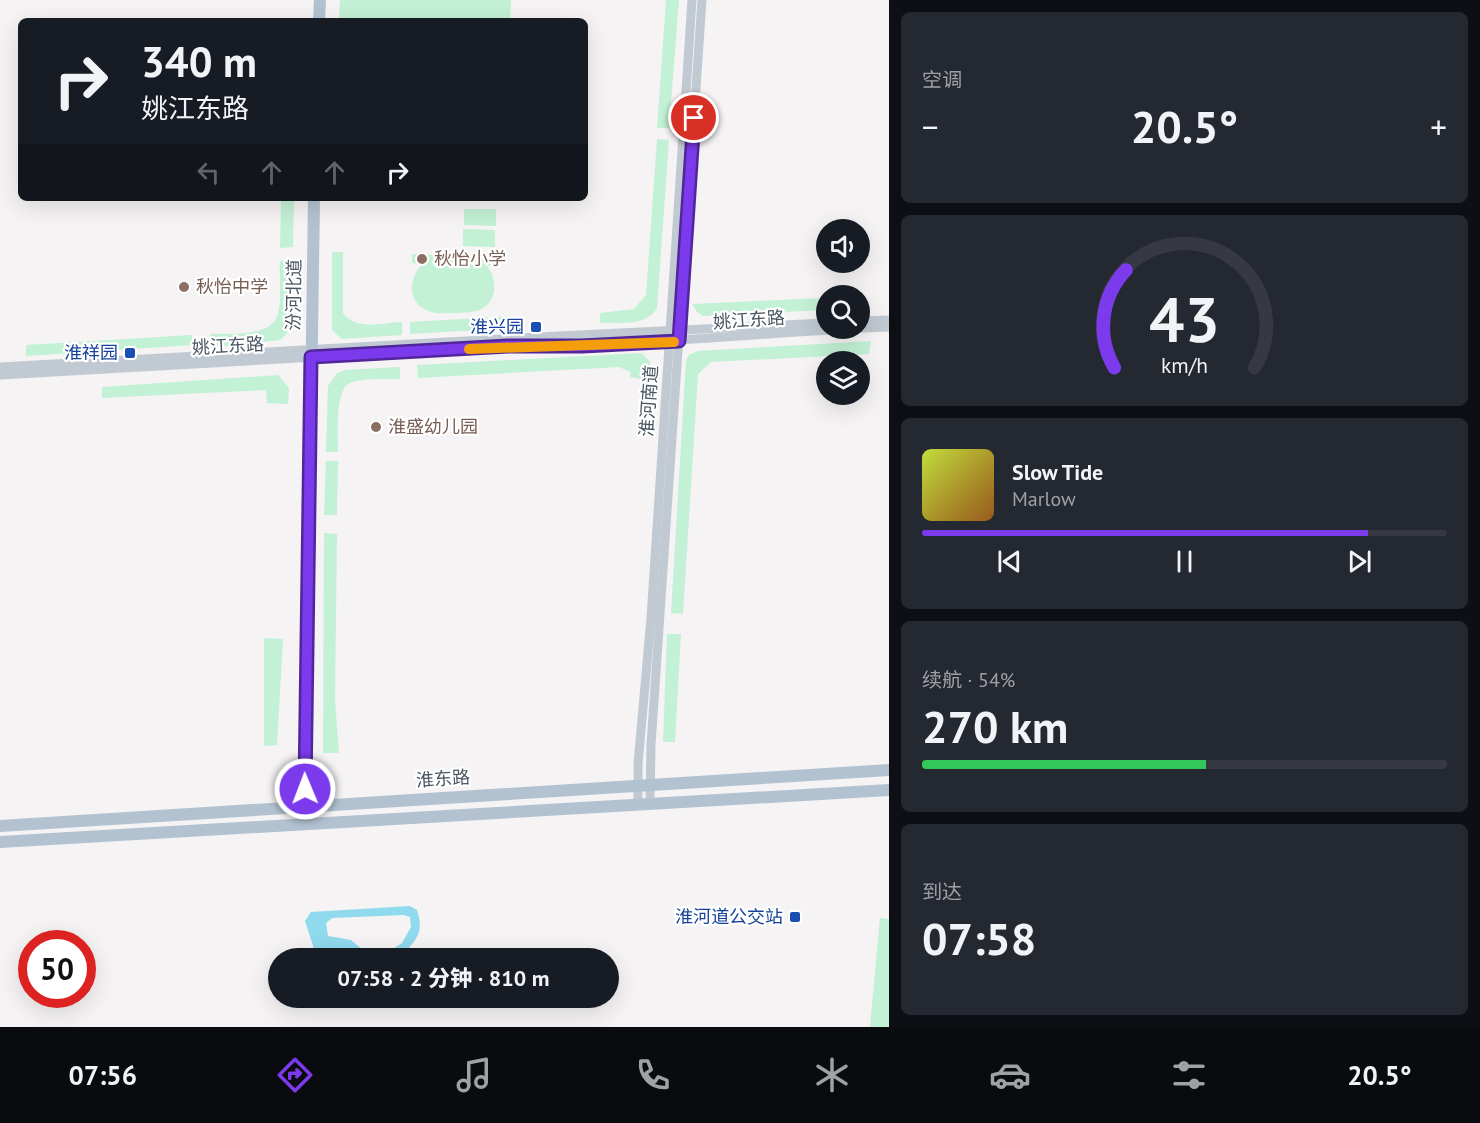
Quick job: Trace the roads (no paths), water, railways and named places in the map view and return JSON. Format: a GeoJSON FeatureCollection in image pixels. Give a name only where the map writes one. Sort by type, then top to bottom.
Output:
{"type":"FeatureCollection","features":[{"type":"Feature","properties":{"kind":"main road"},"geometry":{"type":"LineString","coordinates":[[319,18],[320,0]]}},
{"type":"Feature","properties":{"kind":"main road","name":"汾河北道"},"geometry":{"type":"LineString","coordinates":[[305,824],[314,201]]}},
{"type":"Feature","properties":{"kind":"main road","name":"淮东路"},"geometry":{"type":"LineString","coordinates":[[0,826],[889,770]]}},
{"type":"Feature","properties":{"kind":"main road","name":"淮东路"},"geometry":{"type":"LineString","coordinates":[[0,842],[889,790]]}},
{"type":"Feature","properties":{"kind":"street","name":"淮河南道"},"geometry":{"type":"LineString","coordinates":[[674,337],[692,0]]}},
{"type":"Feature","properties":{"kind":"street","name":"淮河南道"},"geometry":{"type":"LineString","coordinates":[[644,804],[643,785],[674,337],[702,0]]}},
{"type":"Feature","properties":{"kind":"street"},"geometry":{"type":"LineString","coordinates":[[870,321],[889,320]]}},
{"type":"Feature","properties":{"kind":"street","name":"姚江东路"},"geometry":{"type":"LineString","coordinates":[[674,337],[816,324]]}},
{"type":"Feature","properties":{"kind":"street","name":"姚江东路"},"geometry":{"type":"LineString","coordinates":[[0,375],[538,336],[674,337],[889,327]]}},
{"type":"Feature","properties":{"kind":"street","name":"姚江东路"},"geometry":{"type":"LineString","coordinates":[[0,367],[311,353]]}},
{"type":"Feature","properties":{"kind":"water"},"geometry":{"type":"Polygon","coordinates":[[[410,906],[417,910],[420,925],[417,936],[409,948],[394,948],[402,943],[411,927],[410,917],[403,915],[332,918],[326,923],[328,936],[351,940],[361,948],[314,948],[305,921],[311,912],[410,906]]]}},
{"type":"Feature","properties":{"kind":"place","name":"秋怡小学"},"geometry":{"type":"Point","coordinates":[422,259]}},
{"type":"Feature","properties":{"kind":"place","name":"秋怡中学"},"geometry":{"type":"Point","coordinates":[184,287]}},
{"type":"Feature","properties":{"kind":"place","name":"淮兴园"},"geometry":{"type":"Point","coordinates":[536,327]}},
{"type":"Feature","properties":{"kind":"place","name":"淮祥园"},"geometry":{"type":"Point","coordinates":[130,353]}},
{"type":"Feature","properties":{"kind":"place","name":"淮盛幼儿园"},"geometry":{"type":"Point","coordinates":[376,427]}},
{"type":"Feature","properties":{"kind":"place","name":"淮河道公交站"},"geometry":{"type":"Point","coordinates":[795,917]}}]}
